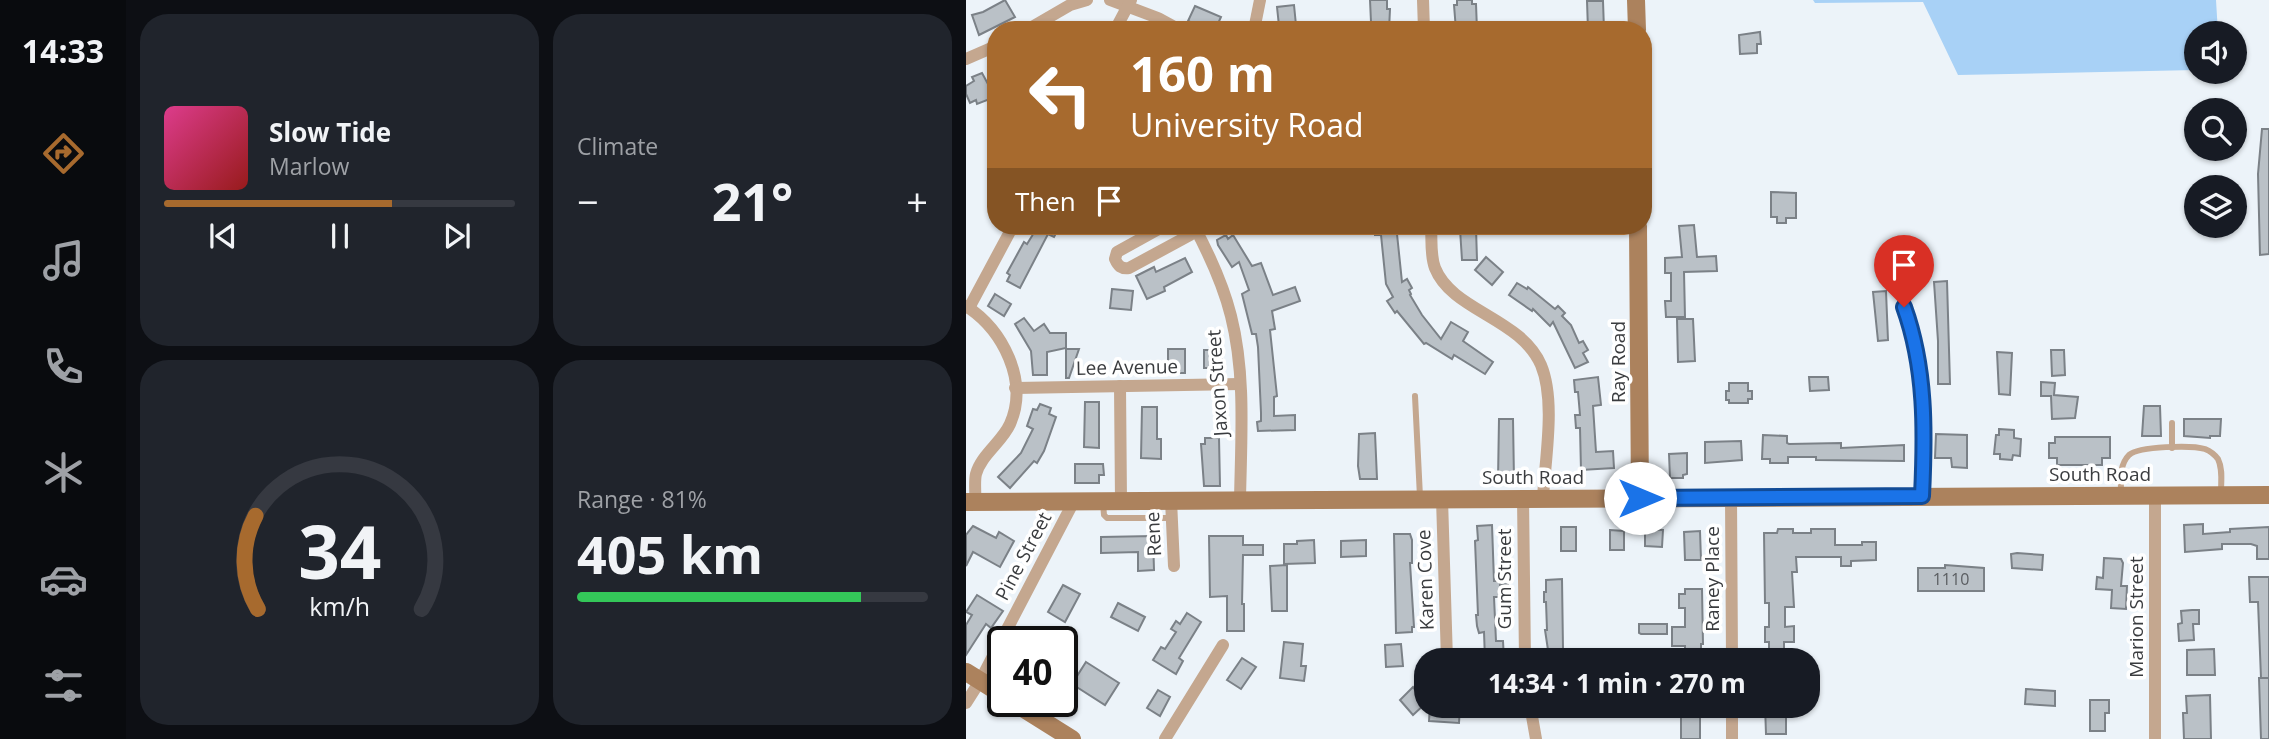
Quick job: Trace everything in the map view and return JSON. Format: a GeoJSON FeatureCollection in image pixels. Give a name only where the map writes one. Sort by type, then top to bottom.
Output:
{"type":"FeatureCollection","features":[{"type":"Feature","properties":{"kind":"street"},"geometry":{"type":"LineString","coordinates":[[1042,21],[1070,5],[1087,0]]}},
{"type":"Feature","properties":{"kind":"street"},"geometry":{"type":"LineString","coordinates":[[1110,0],[1129,3],[1164,21]]}},
{"type":"Feature","properties":{"kind":"street"},"geometry":{"type":"LineString","coordinates":[[1256,21],[1260,0]]}},
{"type":"Feature","properties":{"kind":"street"},"geometry":{"type":"LineString","coordinates":[[1423,0],[1424,21]]}},
{"type":"Feature","properties":{"kind":"street"},"geometry":{"type":"LineString","coordinates":[[1636,0],[1637,21]]}},
{"type":"Feature","properties":{"kind":"street"},"geometry":{"type":"LineString","coordinates":[[1120,21],[1129,3]]}},
{"type":"Feature","properties":{"kind":"street"},"geometry":{"type":"LineString","coordinates":[[966,59],[987,50]]}},
{"type":"Feature","properties":{"kind":"street"},"geometry":{"type":"LineString","coordinates":[[970,501],[976,474],[1009,427],[1014,406],[1014,370],[1010,357],[997,335],[968,307],[1008,235]]}},
{"type":"Feature","properties":{"kind":"street"},"geometry":{"type":"LineString","coordinates":[[1148,235],[1117,252],[1117,265],[1129,268],[1190,235]]}},
{"type":"Feature","properties":{"kind":"street","name":"Jaxon Street"},"geometry":{"type":"LineString","coordinates":[[1200,235],[1220,279],[1236,341],[1240,384],[1240,500]]}},
{"type":"Feature","properties":{"kind":"street"},"geometry":{"type":"LineString","coordinates":[[1431,235],[1432,258],[1443,283],[1516,333],[1540,363],[1548,396],[1543,498]]}},
{"type":"Feature","properties":{"kind":"street","name":"Ray Road"},"geometry":{"type":"LineString","coordinates":[[1638,235],[1640,498]]}},
{"type":"Feature","properties":{"kind":"street"},"geometry":{"type":"LineString","coordinates":[[1904,307],[1916,347],[1921,378],[1924,428],[1922,496]]}},
{"type":"Feature","properties":{"kind":"street","name":"Lee Avenue"},"geometry":{"type":"LineString","coordinates":[[1015,388],[1240,384]]}},
{"type":"Feature","properties":{"kind":"street"},"geometry":{"type":"LineString","coordinates":[[1112,501],[1120,386]]}},
{"type":"Feature","properties":{"kind":"street","name":"Marion Street"},"geometry":{"type":"LineString","coordinates":[[2155,495],[2155,739]]}},
{"type":"Feature","properties":{"kind":"street","name":"South Road"},"geometry":{"type":"LineString","coordinates":[[970,501],[1112,501],[1171,509],[1240,500],[2269,495]]}},
{"type":"Feature","properties":{"kind":"street","name":"Raney Place"},"geometry":{"type":"LineString","coordinates":[[1731,497],[1732,648]]}},
{"type":"Feature","properties":{"kind":"street","name":"Gum Street"},"geometry":{"type":"LineString","coordinates":[[1523,498],[1524,648]]}},
{"type":"Feature","properties":{"kind":"street","name":"Karen Cove"},"geometry":{"type":"LineString","coordinates":[[1442,499],[1447,648]]}},
{"type":"Feature","properties":{"kind":"street","name":"Pine Street"},"geometry":{"type":"LineString","coordinates":[[966,703],[973,676],[1074,501]]}},
{"type":"Feature","properties":{"kind":"street","name":"Rene"},"geometry":{"type":"LineString","coordinates":[[1171,509],[1174,566]]}},
{"type":"Feature","properties":{"kind":"street"},"geometry":{"type":"LineString","coordinates":[[1165,739],[1223,645]]}},
{"type":"Feature","properties":{"kind":"street"},"geometry":{"type":"LineString","coordinates":[[1037,717],[1072,739]]}},
{"type":"Feature","properties":{"kind":"street"},"geometry":{"type":"LineString","coordinates":[[1532,718],[1536,739]]}},
{"type":"Feature","properties":{"kind":"street"},"geometry":{"type":"LineString","coordinates":[[1732,718],[1732,739]]}},
{"type":"Feature","properties":{"kind":"lane"},"geometry":{"type":"LineString","coordinates":[[1415,396],[1420,499]]}},
{"type":"Feature","properties":{"kind":"lane"},"geometry":{"type":"LineString","coordinates":[[2172,423],[2172,448]]}},
{"type":"Feature","properties":{"kind":"lane"},"geometry":{"type":"LineString","coordinates":[[2121,495],[2121,469],[2127,457],[2137,450],[2172,448],[2205,449],[2214,455],[2221,470],[2221,494]]}},
{"type":"Feature","properties":{"kind":"shaded area"},"geometry":{"type":"Polygon","coordinates":[[[1813,0],[2216,0],[2217,21],[2184,21],[2184,70],[1958,75],[1923,2],[1815,3],[1813,0]]]}},
{"type":"Feature","properties":{"kind":"building"},"geometry":{"type":"Polygon","coordinates":[[[1005,0],[1015,17],[1007,21],[987,21],[987,31],[979,35],[972,15],[1005,0]]]}},
{"type":"Feature","properties":{"kind":"building"},"geometry":{"type":"Polygon","coordinates":[[[1370,0],[1387,0],[1389,21],[1371,21],[1370,0]]]}},
{"type":"Feature","properties":{"kind":"building"},"geometry":{"type":"Polygon","coordinates":[[[1457,0],[1472,0],[1472,4],[1476,4],[1477,21],[1455,21],[1454,5],[1457,5],[1457,0]]]}},
{"type":"Feature","properties":{"kind":"building"},"geometry":{"type":"Polygon","coordinates":[[[1587,1],[1603,1],[1604,21],[1588,21],[1587,1]]]}},
{"type":"Feature","properties":{"kind":"building"},"geometry":{"type":"Polygon","coordinates":[[[1294,5],[1296,21],[1278,21],[1277,7],[1294,5]]]}},
{"type":"Feature","properties":{"kind":"building"},"geometry":{"type":"Polygon","coordinates":[[[1195,6],[1221,17],[1219,21],[1188,21],[1195,6]]]}},
{"type":"Feature","properties":{"kind":"building"},"geometry":{"type":"Polygon","coordinates":[[[1760,32],[1761,44],[1757,44],[1757,53],[1740,54],[1739,35],[1760,32]]]}},
{"type":"Feature","properties":{"kind":"building"},"geometry":{"type":"Polygon","coordinates":[[[982,73],[987,82],[987,100],[977,104],[976,100],[970,103],[966,86],[974,81],[972,77],[982,73]]]}},
{"type":"Feature","properties":{"kind":"building"},"geometry":{"type":"Polygon","coordinates":[[[2262,129],[2269,129],[2269,254],[2260,255],[2258,174],[2262,129]]]}},
{"type":"Feature","properties":{"kind":"building"},"geometry":{"type":"Polygon","coordinates":[[[1771,192],[1796,193],[1796,218],[1786,218],[1786,223],[1777,223],[1777,217],[1771,217],[1771,192]]]}},
{"type":"Feature","properties":{"kind":"building"},"geometry":{"type":"Polygon","coordinates":[[[1694,225],[1697,257],[1716,256],[1717,271],[1684,272],[1685,317],[1666,317],[1665,301],[1671,301],[1671,273],[1665,273],[1665,258],[1682,257],[1679,226],[1694,225]]]}},
{"type":"Feature","properties":{"kind":"building"},"geometry":{"type":"Polygon","coordinates":[[[1047,235],[1020,288],[1007,281],[1010,275],[1007,273],[1024,242],[1027,244],[1032,236],[1047,235]]]}},
{"type":"Feature","properties":{"kind":"building"},"geometry":{"type":"Polygon","coordinates":[[[1226,235],[1228,239],[1233,235],[1252,266],[1261,263],[1273,295],[1295,287],[1300,301],[1272,311],[1275,329],[1270,330],[1277,396],[1274,397],[1274,416],[1295,415],[1295,430],[1258,431],[1257,422],[1261,421],[1261,413],[1258,347],[1242,294],[1249,290],[1239,262],[1232,267],[1218,245],[1217,240],[1226,235]]]}},
{"type":"Feature","properties":{"kind":"building"},"geometry":{"type":"Polygon","coordinates":[[[1381,235],[1397,235],[1402,282],[1407,279],[1412,288],[1409,290],[1410,295],[1422,315],[1441,339],[1451,322],[1468,332],[1463,341],[1493,362],[1485,374],[1454,355],[1452,359],[1424,344],[1387,301],[1393,297],[1386,284],[1381,235]]]}},
{"type":"Feature","properties":{"kind":"building"},"geometry":{"type":"Polygon","coordinates":[[[1460,235],[1476,235],[1477,260],[1462,260],[1460,235]]]}},
{"type":"Feature","properties":{"kind":"building"},"geometry":{"type":"Polygon","coordinates":[[[1486,257],[1503,272],[1492,285],[1475,270],[1486,257]]]}},
{"type":"Feature","properties":{"kind":"building"},"geometry":{"type":"Polygon","coordinates":[[[1185,258],[1192,272],[1164,287],[1165,291],[1147,299],[1136,276],[1154,267],[1156,272],[1185,258]]]}},
{"type":"Feature","properties":{"kind":"building"},"geometry":{"type":"Polygon","coordinates":[[[1947,281],[1950,384],[1938,384],[1934,282],[1947,281]]]}},
{"type":"Feature","properties":{"kind":"building"},"geometry":{"type":"Polygon","coordinates":[[[1517,283],[1527,289],[1528,287],[1555,309],[1558,306],[1565,313],[1562,316],[1571,325],[1579,343],[1583,341],[1588,350],[1583,353],[1588,362],[1575,368],[1553,322],[1550,326],[1533,309],[1532,311],[1509,295],[1517,283]]]}},
{"type":"Feature","properties":{"kind":"building"},"geometry":{"type":"Polygon","coordinates":[[[1112,289],[1133,291],[1131,310],[1110,308],[1112,289]]]}},
{"type":"Feature","properties":{"kind":"building"},"geometry":{"type":"Polygon","coordinates":[[[1886,291],[1888,340],[1878,341],[1873,292],[1886,291]]]}},
{"type":"Feature","properties":{"kind":"building"},"geometry":{"type":"Polygon","coordinates":[[[995,294],[1011,304],[1004,316],[988,306],[995,294]]]}},
{"type":"Feature","properties":{"kind":"building"},"geometry":{"type":"Polygon","coordinates":[[[1024,318],[1034,331],[1044,324],[1050,333],[1066,333],[1066,348],[1047,352],[1047,375],[1033,375],[1031,351],[1015,324],[1024,318]]]}},
{"type":"Feature","properties":{"kind":"building"},"geometry":{"type":"Polygon","coordinates":[[[1677,319],[1693,319],[1695,361],[1678,362],[1677,319]]]}},
{"type":"Feature","properties":{"kind":"building"},"geometry":{"type":"Polygon","coordinates":[[[1066,349],[1079,349],[1069,378],[1066,378],[1066,349]]]}},
{"type":"Feature","properties":{"kind":"building"},"geometry":{"type":"Polygon","coordinates":[[[1168,349],[1185,349],[1185,373],[1175,373],[1175,369],[1168,369],[1168,349]]]}},
{"type":"Feature","properties":{"kind":"building"},"geometry":{"type":"Polygon","coordinates":[[[1204,350],[1222,350],[1222,363],[1218,363],[1218,368],[1204,368],[1204,350]]]}},
{"type":"Feature","properties":{"kind":"building"},"geometry":{"type":"Polygon","coordinates":[[[2051,350],[2064,350],[2065,375],[2052,376],[2051,350]]]}},
{"type":"Feature","properties":{"kind":"building"},"geometry":{"type":"Polygon","coordinates":[[[1997,352],[2012,353],[2010,395],[1999,394],[1997,352]]]}},
{"type":"Feature","properties":{"kind":"building"},"geometry":{"type":"Polygon","coordinates":[[[1598,377],[1601,405],[1593,406],[1596,452],[1613,451],[1614,468],[1581,470],[1580,428],[1576,428],[1575,415],[1580,415],[1574,380],[1598,377]]]}},
{"type":"Feature","properties":{"kind":"building"},"geometry":{"type":"Polygon","coordinates":[[[1809,377],[1828,377],[1829,390],[1810,391],[1809,377]]]}},
{"type":"Feature","properties":{"kind":"building"},"geometry":{"type":"Polygon","coordinates":[[[2041,382],[2055,383],[2054,395],[2078,397],[2075,418],[2052,419],[2051,396],[2041,396],[2041,382]]]}},
{"type":"Feature","properties":{"kind":"building"},"geometry":{"type":"Polygon","coordinates":[[[1729,383],[1748,383],[1752,399],[1748,399],[1748,403],[1729,403],[1729,400],[1726,400],[1726,391],[1729,391],[1729,383]]]}},
{"type":"Feature","properties":{"kind":"building"},"geometry":{"type":"Polygon","coordinates":[[[1085,402],[1099,402],[1099,448],[1084,447],[1085,402]]]}},
{"type":"Feature","properties":{"kind":"building"},"geometry":{"type":"Polygon","coordinates":[[[1040,404],[1051,408],[1049,414],[1056,417],[1044,451],[1037,463],[1034,461],[1010,488],[998,477],[1021,453],[1033,429],[1027,426],[1033,409],[1037,410],[1040,404]]]}},
{"type":"Feature","properties":{"kind":"building"},"geometry":{"type":"Polygon","coordinates":[[[2144,406],[2160,406],[2161,436],[2142,436],[2144,406]]]}},
{"type":"Feature","properties":{"kind":"building"},"geometry":{"type":"Polygon","coordinates":[[[1142,407],[1157,407],[1157,439],[1161,439],[1161,459],[1141,458],[1142,407]]]}},
{"type":"Feature","properties":{"kind":"building"},"geometry":{"type":"Polygon","coordinates":[[[1499,419],[1513,419],[1514,480],[1498,480],[1499,419]]]}},
{"type":"Feature","properties":{"kind":"building"},"geometry":{"type":"Polygon","coordinates":[[[2184,419],[2221,419],[2220,436],[2184,436],[2184,419]]]}},
{"type":"Feature","properties":{"kind":"building"},"geometry":{"type":"Polygon","coordinates":[[[1999,429],[2014,430],[2014,438],[2021,439],[2020,456],[2013,455],[2012,460],[2000,459],[2000,454],[1994,454],[1999,429]]]}},
{"type":"Feature","properties":{"kind":"building"},"geometry":{"type":"Polygon","coordinates":[[[1375,433],[1377,479],[1360,479],[1359,434],[1375,433]]]}},
{"type":"Feature","properties":{"kind":"building"},"geometry":{"type":"Polygon","coordinates":[[[1936,434],[1967,435],[1967,468],[1952,467],[1951,458],[1935,458],[1936,434]]]}},
{"type":"Feature","properties":{"kind":"building"},"geometry":{"type":"Polygon","coordinates":[[[1763,435],[1787,436],[1789,444],[1841,443],[1841,448],[1904,445],[1904,461],[1788,457],[1788,463],[1770,463],[1770,459],[1762,459],[1763,435]]]}},
{"type":"Feature","properties":{"kind":"building"},"geometry":{"type":"Polygon","coordinates":[[[2055,437],[2110,437],[2110,458],[2102,458],[2102,465],[2057,465],[2057,458],[2049,458],[2049,443],[2055,443],[2055,437]]]}},
{"type":"Feature","properties":{"kind":"building"},"geometry":{"type":"Polygon","coordinates":[[[1205,438],[1219,438],[1220,486],[1204,486],[1201,444],[1205,444],[1205,438]]]}},
{"type":"Feature","properties":{"kind":"building"},"geometry":{"type":"Polygon","coordinates":[[[1741,441],[1742,460],[1705,463],[1705,442],[1741,441]]]}},
{"type":"Feature","properties":{"kind":"building"},"geometry":{"type":"Polygon","coordinates":[[[1687,453],[1687,474],[1683,475],[1683,478],[1670,478],[1669,454],[1687,453]]]}},
{"type":"Feature","properties":{"kind":"building"},"geometry":{"type":"Polygon","coordinates":[[[1075,464],[1103,464],[1104,475],[1099,475],[1099,483],[1075,483],[1075,464]]]}},
{"type":"Feature","properties":{"kind":"building"},"geometry":{"type":"Polygon","coordinates":[[[2203,524],[2203,534],[2230,532],[2230,529],[2269,527],[2269,559],[2257,559],[2257,546],[2251,544],[2222,544],[2222,549],[2185,552],[2184,525],[2203,524]]]}},
{"type":"Feature","properties":{"kind":"building"},"geometry":{"type":"Polygon","coordinates":[[[1492,525],[1494,581],[1500,581],[1500,585],[1508,584],[1508,597],[1494,597],[1496,641],[1503,641],[1503,648],[1485,648],[1484,632],[1479,633],[1477,626],[1477,526],[1492,525]]]}},
{"type":"Feature","properties":{"kind":"building"},"geometry":{"type":"Polygon","coordinates":[[[973,526],[996,538],[999,532],[1014,541],[1000,567],[973,552],[966,566],[966,535],[973,526]]]}},
{"type":"Feature","properties":{"kind":"building"},"geometry":{"type":"Polygon","coordinates":[[[1561,527],[1576,527],[1576,551],[1561,551],[1561,527]]]}},
{"type":"Feature","properties":{"kind":"building"},"geometry":{"type":"Polygon","coordinates":[[[1645,529],[1663,530],[1662,547],[1645,546],[1645,529]]]}},
{"type":"Feature","properties":{"kind":"building"},"geometry":{"type":"Polygon","coordinates":[[[1778,529],[1793,529],[1793,533],[1811,533],[1811,529],[1835,529],[1835,545],[1876,542],[1876,560],[1851,561],[1851,566],[1841,566],[1841,557],[1796,557],[1797,572],[1792,572],[1794,607],[1785,607],[1785,627],[1794,626],[1794,642],[1784,642],[1784,648],[1769,648],[1769,642],[1765,642],[1765,627],[1769,627],[1769,603],[1765,603],[1764,533],[1777,533],[1778,529]]]}},
{"type":"Feature","properties":{"kind":"building"},"geometry":{"type":"Polygon","coordinates":[[[1610,530],[1624,531],[1624,550],[1610,550],[1610,530]]]}},
{"type":"Feature","properties":{"kind":"building"},"geometry":{"type":"Polygon","coordinates":[[[1700,531],[1701,560],[1685,560],[1684,532],[1700,531]]]}},
{"type":"Feature","properties":{"kind":"building"},"geometry":{"type":"Polygon","coordinates":[[[1394,534],[1410,534],[1412,540],[1412,632],[1396,633],[1394,534]]]}},
{"type":"Feature","properties":{"kind":"building"},"geometry":{"type":"Polygon","coordinates":[[[1153,536],[1154,570],[1138,571],[1138,552],[1101,553],[1101,537],[1153,536]]]}},
{"type":"Feature","properties":{"kind":"building"},"geometry":{"type":"Polygon","coordinates":[[[1209,536],[1243,536],[1243,545],[1263,545],[1263,555],[1243,555],[1244,631],[1227,631],[1227,596],[1210,597],[1209,536]]]}},
{"type":"Feature","properties":{"kind":"building"},"geometry":{"type":"Polygon","coordinates":[[[1314,540],[1315,563],[1284,564],[1284,544],[1314,540]]]}},
{"type":"Feature","properties":{"kind":"building"},"geometry":{"type":"Polygon","coordinates":[[[1366,540],[1366,556],[1341,557],[1341,541],[1366,540]]]}},
{"type":"Feature","properties":{"kind":"building"},"geometry":{"type":"Polygon","coordinates":[[[2011,554],[2043,555],[2042,570],[2012,568],[2011,554]]]}},
{"type":"Feature","properties":{"kind":"building"},"geometry":{"type":"Polygon","coordinates":[[[2104,558],[2121,559],[2123,563],[2121,586],[2127,586],[2126,609],[2111,608],[2112,590],[2096,589],[2097,577],[2103,578],[2104,558]]]}},
{"type":"Feature","properties":{"kind":"building"},"geometry":{"type":"Polygon","coordinates":[[[1287,565],[1287,611],[1272,611],[1270,566],[1287,565]]]}},
{"type":"Feature","properties":{"kind":"building"},"geometry":{"type":"Polygon","coordinates":[[[1945,565],[1984,568],[1984,591],[1918,591],[1918,568],[1945,568],[1945,565]]]}},
{"type":"Feature","properties":{"kind":"building"},"geometry":{"type":"Polygon","coordinates":[[[2249,577],[2269,577],[2269,678],[2261,678],[2258,602],[2250,602],[2249,577]]]}},
{"type":"Feature","properties":{"kind":"building"},"geometry":{"type":"Polygon","coordinates":[[[1562,579],[1563,648],[1548,648],[1544,602],[1546,580],[1562,579]]]}},
{"type":"Feature","properties":{"kind":"building"},"geometry":{"type":"Polygon","coordinates":[[[1063,585],[1080,594],[1065,622],[1048,612],[1063,585]]]}},
{"type":"Feature","properties":{"kind":"building"},"geometry":{"type":"Polygon","coordinates":[[[1685,589],[1702,589],[1701,648],[1672,646],[1672,627],[1685,627],[1685,608],[1679,608],[1679,594],[1685,594],[1685,589]]]}},
{"type":"Feature","properties":{"kind":"building"},"geometry":{"type":"Polygon","coordinates":[[[977,595],[1003,611],[992,626],[986,624],[966,655],[966,625],[972,615],[966,612],[977,595]]]}},
{"type":"Feature","properties":{"kind":"building"},"geometry":{"type":"Polygon","coordinates":[[[1118,603],[1145,617],[1138,631],[1111,617],[1118,603]]]}},
{"type":"Feature","properties":{"kind":"building"},"geometry":{"type":"Polygon","coordinates":[[[2199,610],[2199,624],[2193,624],[2194,640],[2179,641],[2178,624],[2182,623],[2181,611],[2199,610]]]}},
{"type":"Feature","properties":{"kind":"building"},"geometry":{"type":"Polygon","coordinates":[[[1187,613],[1201,622],[1179,658],[1183,661],[1176,674],[1153,660],[1161,647],[1165,649],[1176,632],[1171,629],[1176,621],[1180,624],[1187,613]]]}},
{"type":"Feature","properties":{"kind":"building"},"geometry":{"type":"Polygon","coordinates":[[[1639,624],[1667,624],[1667,634],[1641,634],[1639,624]]]}},
{"type":"Feature","properties":{"kind":"building"},"geometry":{"type":"Polygon","coordinates":[[[1284,642],[1303,644],[1301,666],[1306,666],[1304,681],[1280,678],[1284,642]]]}},
{"type":"Feature","properties":{"kind":"building"},"geometry":{"type":"Polygon","coordinates":[[[1401,644],[1403,666],[1386,667],[1385,645],[1401,644]]]}},
{"type":"Feature","properties":{"kind":"building"},"geometry":{"type":"Polygon","coordinates":[[[2214,649],[2215,675],[2187,675],[2187,650],[2214,649]]]}},
{"type":"Feature","properties":{"kind":"building"},"geometry":{"type":"Polygon","coordinates":[[[1242,658],[1256,667],[1241,689],[1227,680],[1242,658]]]}},
{"type":"Feature","properties":{"kind":"building"},"geometry":{"type":"Polygon","coordinates":[[[1086,662],[1119,683],[1105,705],[1078,688],[1078,675],[1086,662]]]}},
{"type":"Feature","properties":{"kind":"building"},"geometry":{"type":"Polygon","coordinates":[[[2259,678],[2269,678],[2269,739],[2261,739],[2259,678]]]}},
{"type":"Feature","properties":{"kind":"building"},"geometry":{"type":"Polygon","coordinates":[[[1413,687],[1414,714],[1413,715],[1400,700],[1413,687]]]}},
{"type":"Feature","properties":{"kind":"building"},"geometry":{"type":"Polygon","coordinates":[[[2026,689],[2055,691],[2055,706],[2025,704],[2026,689]]]}},
{"type":"Feature","properties":{"kind":"building"},"geometry":{"type":"Polygon","coordinates":[[[1158,690],[1170,697],[1160,716],[1147,708],[1158,690]]]}},
{"type":"Feature","properties":{"kind":"building"},"geometry":{"type":"Polygon","coordinates":[[[2210,695],[2211,739],[2184,739],[2183,713],[2187,713],[2186,696],[2210,695]]]}},
{"type":"Feature","properties":{"kind":"building"},"geometry":{"type":"Polygon","coordinates":[[[2090,700],[2109,700],[2109,713],[2105,713],[2105,731],[2090,731],[2090,700]]]}},
{"type":"Feature","properties":{"kind":"building"},"geometry":{"type":"Polygon","coordinates":[[[1429,718],[1459,718],[1459,723],[1429,721],[1429,718]]]}},
{"type":"Feature","properties":{"kind":"building"},"geometry":{"type":"Polygon","coordinates":[[[1681,718],[1700,718],[1700,739],[1681,739],[1681,718]]]}},
{"type":"Feature","properties":{"kind":"building"},"geometry":{"type":"Polygon","coordinates":[[[1765,718],[1786,718],[1786,734],[1766,734],[1765,718]]]}},
{"type":"Feature","properties":{"kind":"route"},"geometry":{"type":"LineString","coordinates":[[1640,498],[1922,496],[1924,455],[1921,378],[1916,347],[1904,307]]}}]}
